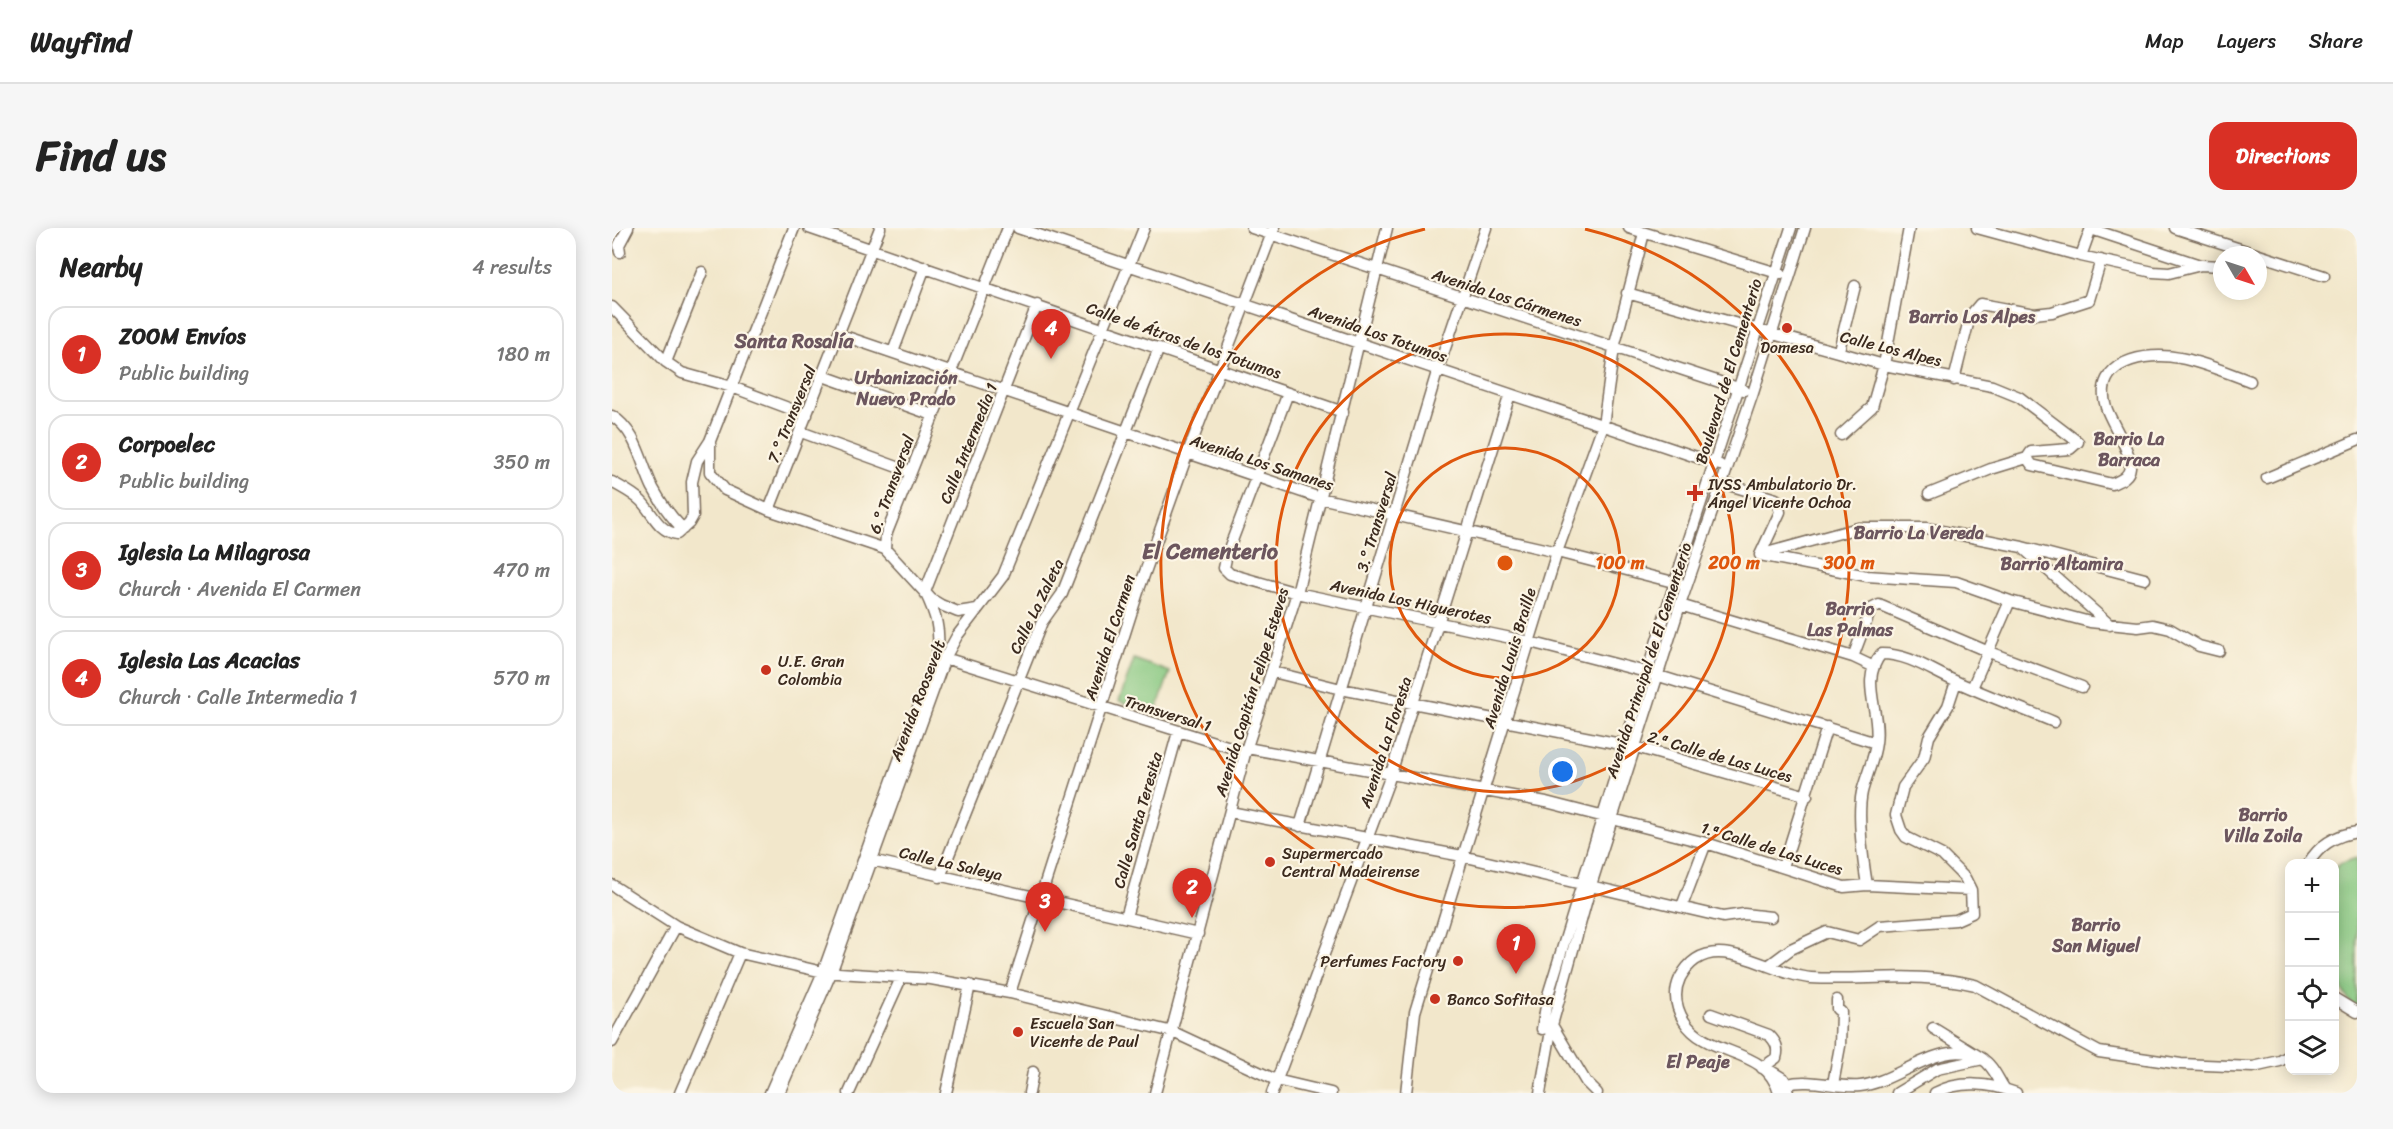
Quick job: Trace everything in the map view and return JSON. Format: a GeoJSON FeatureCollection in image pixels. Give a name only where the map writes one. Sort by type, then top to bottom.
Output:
{"type":"FeatureCollection","features":[{"type":"Feature","properties":{"kind":"street"},"geometry":{"type":"LineString","coordinates":[[620,252],[620,246],[628,228]]}},
{"type":"Feature","properties":{"kind":"street"},"geometry":{"type":"LineString","coordinates":[[612,482],[642,501],[658,524],[670,533],[677,534],[683,530],[693,516],[692,482],[697,461],[710,441],[794,228]]}},
{"type":"Feature","properties":{"kind":"street","name":"Calle de Átras de los Totumos"},"geometry":{"type":"LineString","coordinates":[[809,228],[1103,327],[1343,412]]}},
{"type":"Feature","properties":{"kind":"street","name":"7.° Transversal"},"geometry":{"type":"LineString","coordinates":[[769,510],[880,228]]}},
{"type":"Feature","properties":{"kind":"street","name":"6.° Transversal"},"geometry":{"type":"LineString","coordinates":[[885,549],[886,535],[1008,228]]}},
{"type":"Feature","properties":{"kind":"street","name":"Avenida Los Totumos"},"geometry":{"type":"LineString","coordinates":[[1018,228],[1727,467]]}},
{"type":"Feature","properties":{"kind":"street","name":"Avenida Roosevelt"},"geometry":{"type":"LineString","coordinates":[[779,1093],[945,658],[1007,568],[1144,228]]}},
{"type":"Feature","properties":{"kind":"street","name":"Avenida Los Cármenes"},"geometry":{"type":"LineString","coordinates":[[1252,228],[1273,231],[1462,299],[1753,393]]}},
{"type":"Feature","properties":{"kind":"street","name":"Avenida Capitán Felipe Esteves"},"geometry":{"type":"LineString","coordinates":[[1155,1093],[1246,750],[1297,593],[1387,228]]}},
{"type":"Feature","properties":{"kind":"street","name":"3.° Transversal"},"geometry":{"type":"LineString","coordinates":[[1300,826],[1438,369],[1486,228]]}},
{"type":"Feature","properties":{"kind":"street"},"geometry":{"type":"LineString","coordinates":[[1629,228],[1790,277]]}},
{"type":"Feature","properties":{"kind":"street","name":"Boulevard de El Cementerio"},"geometry":{"type":"LineString","coordinates":[[1607,818],[1624,745],[1646,672],[1791,228]]}},
{"type":"Feature","properties":{"kind":"street","name":"Avenida Principal de El Cementerio"},"geometry":{"type":"LineString","coordinates":[[1586,883],[1607,818],[1636,747],[1680,605],[1753,393],[1806,228]]}},
{"type":"Feature","properties":{"kind":"street"},"geometry":{"type":"LineString","coordinates":[[1841,435],[1872,407],[1884,365],[1909,228]]}},
{"type":"Feature","properties":{"kind":"street"},"geometry":{"type":"LineString","coordinates":[[1977,228],[2080,256],[2153,272],[2169,273],[2200,265]]}},
{"type":"Feature","properties":{"kind":"street"},"geometry":{"type":"LineString","coordinates":[[2080,256],[2091,228],[2200,265],[2213,266]]}},
{"type":"Feature","properties":{"kind":"street"},"geometry":{"type":"LineString","coordinates":[[2175,228],[2229,246]]}},
{"type":"Feature","properties":{"kind":"street","name":"Avenida El Carmen"},"geometry":{"type":"LineString","coordinates":[[1010,993],[1138,592],[1187,454],[1273,231]]}},
{"type":"Feature","properties":{"kind":"street","name":"Avenida Louis Braille"},"geometry":{"type":"LineString","coordinates":[[1406,1093],[1414,1012],[1557,552],[1603,425],[1614,348],[1644,233]]}},
{"type":"Feature","properties":{"kind":"street"},"geometry":{"type":"LineString","coordinates":[[2267,258],[2324,276]]}},
{"type":"Feature","properties":{"kind":"street"},"geometry":{"type":"LineString","coordinates":[[1954,380],[1970,316],[1980,304],[2034,314],[2052,312],[2089,300],[2101,260]]}},
{"type":"Feature","properties":{"kind":"street"},"geometry":{"type":"LineString","coordinates":[[893,352],[925,267]]}},
{"type":"Feature","properties":{"kind":"street"},"geometry":{"type":"LineString","coordinates":[[666,362],[702,272]]}},
{"type":"Feature","properties":{"kind":"street"},"geometry":{"type":"LineString","coordinates":[[1839,350],[1855,286]]}},
{"type":"Feature","properties":{"kind":"street","name":"Calle Los Alpes"},"geometry":{"type":"LineString","coordinates":[[1627,292],[1771,334],[1839,350],[1884,365],[1992,386],[2019,397],[2078,442],[2070,449],[2031,452],[2026,458]]}},
{"type":"Feature","properties":{"kind":"street","name":"Calle Intermedia 1"},"geometry":{"type":"LineString","coordinates":[[925,592],[1037,305]]}},
{"type":"Feature","properties":{"kind":"street"},"geometry":{"type":"LineString","coordinates":[[612,308],[666,362],[682,373],[732,387],[807,415]]}},
{"type":"Feature","properties":{"kind":"street","name":"Avenida Los Samanes"},"geometry":{"type":"LineString","coordinates":[[838,334],[1069,411],[1255,478],[1320,498],[1557,552],[1687,585]]}},
{"type":"Feature","properties":{"kind":"street","name":"Calle La Zaleta"},"geometry":{"type":"LineString","coordinates":[[940,877],[1042,622],[1062,594],[1159,348]]}},
{"type":"Feature","properties":{"kind":"street"},"geometry":{"type":"LineString","coordinates":[[1929,494],[1991,469],[2026,458],[2032,465],[2112,483],[2122,480],[2129,473],[2131,463],[2106,408],[2104,388],[2116,366],[2127,361],[2158,357],[2182,358],[2250,381]]}},
{"type":"Feature","properties":{"kind":"street"},"geometry":{"type":"LineString","coordinates":[[823,376],[933,415]]}},
{"type":"Feature","properties":{"kind":"street","name":"Avenida Los Higuerotes"},"geometry":{"type":"LineString","coordinates":[[1288,393],[1230,544],[1224,568],[1240,578],[1297,593],[1530,642],[1659,675],[1876,743]]}},
{"type":"Feature","properties":{"kind":"street","name":"Avenida La Floresta"},"geometry":{"type":"LineString","coordinates":[[1272,1093],[1391,774],[1510,394]]}},
{"type":"Feature","properties":{"kind":"street"},"geometry":{"type":"LineString","coordinates":[[612,416],[618,419],[640,453],[652,486],[668,513],[683,530]]}},
{"type":"Feature","properties":{"kind":"street"},"geometry":{"type":"LineString","coordinates":[[801,432],[911,472]]}},
{"type":"Feature","properties":{"kind":"street"},"geometry":{"type":"LineString","coordinates":[[2267,478],[2357,440]]}},
{"type":"Feature","properties":{"kind":"street"},"geometry":{"type":"LineString","coordinates":[[710,441],[710,472],[725,490],[769,510],[885,549],[931,599],[951,610],[977,609]]}},
{"type":"Feature","properties":{"kind":"street"},"geometry":{"type":"LineString","coordinates":[[1722,483],[1776,499],[1780,513],[1760,555]]}},
{"type":"Feature","properties":{"kind":"street"},"geometry":{"type":"LineString","coordinates":[[1760,555],[1858,528],[1888,526],[1926,528],[2022,547],[2145,579]]}},
{"type":"Feature","properties":{"kind":"street"},"geometry":{"type":"LineString","coordinates":[[2022,547],[2110,625]]}},
{"type":"Feature","properties":{"kind":"street"},"geometry":{"type":"LineString","coordinates":[[1760,555],[1867,576],[1946,580],[2010,601],[2110,625],[2138,627],[2153,625],[2170,629],[2199,646],[2219,651]]}},
{"type":"Feature","properties":{"kind":"street","name":"Avenida Roosevelt"},"geometry":{"type":"LineString","coordinates":[[869,859],[937,655],[940,632],[936,612],[925,592]]}},
{"type":"Feature","properties":{"kind":"street"},"geometry":{"type":"LineString","coordinates":[[1972,688],[2010,601]]}},
{"type":"Feature","properties":{"kind":"street"},"geometry":{"type":"LineString","coordinates":[[1680,605],[1853,657],[1872,666]]}},
{"type":"Feature","properties":{"kind":"street"},"geometry":{"type":"LineString","coordinates":[[1853,657],[1871,609],[1879,605],[1989,652],[2082,687]]}},
{"type":"Feature","properties":{"kind":"street"},"geometry":{"type":"LineString","coordinates":[[1867,885],[1860,816],[1862,794],[1876,743],[1871,684],[1872,666],[1881,654],[1895,654],[1910,658],[1956,682],[2054,722]]}},
{"type":"Feature","properties":{"kind":"street","name":"Transversal 1"},"geometry":{"type":"LineString","coordinates":[[945,658],[1101,709],[1246,750],[1391,774]]}},
{"type":"Feature","properties":{"kind":"street","name":"2.ª Calle de Las Luces"},"geometry":{"type":"LineString","coordinates":[[1273,672],[1341,689],[1636,747],[1807,796]]}},
{"type":"Feature","properties":{"kind":"street"},"geometry":{"type":"LineString","coordinates":[[1768,966],[1791,949],[1827,932],[1859,940],[1880,926],[1966,918],[1972,914],[1971,890],[1965,878],[1942,855],[1906,837],[1896,815],[1903,787],[1924,758],[1929,737],[1948,706],[1956,682]]}},
{"type":"Feature","properties":{"kind":"street"},"geometry":{"type":"LineString","coordinates":[[1783,867],[1827,727]]}},
{"type":"Feature","properties":{"kind":"street","name":"Calle Santa Teresita"},"geometry":{"type":"LineString","coordinates":[[1126,917],[1178,732]]}},
{"type":"Feature","properties":{"kind":"street","name":"1.ª Calle de Las Luces"},"geometry":{"type":"LineString","coordinates":[[1391,774],[1484,789],[1607,818],[1706,843],[1844,886],[1971,890]]}},
{"type":"Feature","properties":{"kind":"street"},"geometry":{"type":"LineString","coordinates":[[1230,812],[1462,856],[1586,883],[1723,917],[1744,914],[1771,917]]}},
{"type":"Feature","properties":{"kind":"street"},"geometry":{"type":"LineString","coordinates":[[2312,859],[2324,845],[2339,835],[2357,832]]}},
{"type":"Feature","properties":{"kind":"street"},"geometry":{"type":"LineString","coordinates":[[1682,906],[1706,843]]}},
{"type":"Feature","properties":{"kind":"street","name":"Calle La Saleya"},"geometry":{"type":"LineString","coordinates":[[869,859],[1198,934]]}},
{"type":"Feature","properties":{"kind":"street"},"geometry":{"type":"LineString","coordinates":[[1552,1025],[1542,1029],[1548,995],[1586,883]]}},
{"type":"Feature","properties":{"kind":"street"},"geometry":{"type":"LineString","coordinates":[[612,885],[676,926],[740,953],[827,972],[970,985],[1010,993],[1173,1032],[1276,1080],[1331,1093]]}},
{"type":"Feature","properties":{"kind":"street"},"geometry":{"type":"LineString","coordinates":[[612,1042],[676,926]]}},
{"type":"Feature","properties":{"kind":"street"},"geometry":{"type":"LineString","coordinates":[[680,1093],[740,953]]}},
{"type":"Feature","properties":{"kind":"street"},"geometry":{"type":"LineString","coordinates":[[1780,1090],[1762,1068],[1749,1057],[1720,1048],[1695,1033],[1681,1016],[1676,991],[1686,969],[1699,957],[1707,953],[1734,954],[1809,978],[1917,975],[1944,977],[1975,985],[2099,1052],[2181,1064],[2253,1067],[2285,1058]]}},
{"type":"Feature","properties":{"kind":"street","name":"Avenida Roosevelt"},"geometry":{"type":"LineString","coordinates":[[770,1093],[827,972]]}},
{"type":"Feature","properties":{"kind":"street"},"geometry":{"type":"LineString","coordinates":[[849,1093],[901,978]]}},
{"type":"Feature","properties":{"kind":"street"},"geometry":{"type":"LineString","coordinates":[[946,1093],[970,985]]}},
{"type":"Feature","properties":{"kind":"street"},"geometry":{"type":"LineString","coordinates":[[1833,1084],[1840,1046],[1841,1012],[1837,1009],[1837,1000]]}},
{"type":"Feature","properties":{"kind":"street"},"geometry":{"type":"LineString","coordinates":[[2339,1001],[2357,1012]]}},
{"type":"Feature","properties":{"kind":"street"},"geometry":{"type":"LineString","coordinates":[[1711,1014],[1769,1035],[1775,1040],[1778,1051],[1776,1058],[1762,1068]]}},
{"type":"Feature","properties":{"kind":"street"},"geometry":{"type":"LineString","coordinates":[[1540,1093],[1552,1025]]}},
{"type":"Feature","properties":{"kind":"street"},"geometry":{"type":"LineString","coordinates":[[1552,1025],[1586,1082],[1597,1093]]}},
{"type":"Feature","properties":{"kind":"street"},"geometry":{"type":"LineString","coordinates":[[1933,1028],[1983,1059],[2004,1088]]}},
{"type":"Feature","properties":{"kind":"street"},"geometry":{"type":"LineString","coordinates":[[1780,1090],[1833,1084],[1861,1086],[1942,1055],[1966,1054],[1983,1059]]}},
{"type":"Feature","properties":{"kind":"street"},"geometry":{"type":"LineString","coordinates":[[1897,1093],[1937,1069],[1983,1059]]}},
{"type":"Feature","properties":{"kind":"street"},"geometry":{"type":"LineString","coordinates":[[1762,1068],[1774,1071],[1780,1090]]}},
{"type":"Feature","properties":{"kind":"street"},"geometry":{"type":"LineString","coordinates":[[1029,1093],[1033,1072]]}},
{"type":"Feature","properties":{"kind":"street"},"geometry":{"type":"LineString","coordinates":[[1935,1093],[1956,1085],[2004,1088],[2016,1093]]}},
{"type":"Feature","properties":{"kind":"green space"},"geometry":{"type":"Polygon","coordinates":[[[1134,659],[1170,672],[1155,714],[1119,701],[1134,659]]]}},
{"type":"Feature","properties":{"kind":"green space"},"geometry":{"type":"Polygon","coordinates":[[[2357,857],[2357,1009],[2346,997],[2339,981],[2340,863],[2357,857]]]}},
{"type":"Feature","properties":{"kind":"place","name":"Domesa"},"geometry":{"type":"Point","coordinates":[1787,328]}},
{"type":"Feature","properties":{"kind":"place","name":"Iglesia Las Acacias"},"geometry":{"type":"Point","coordinates":[1051,359]}},
{"type":"Feature","properties":{"kind":"place","name":"IVSS Ambulatorio Dr. Ángel Vicente Ochoa"},"geometry":{"type":"Point","coordinates":[1695,493]}},
{"type":"Feature","properties":{"kind":"place","name":"U.E. Gran Colombia"},"geometry":{"type":"Point","coordinates":[766,670]}},
{"type":"Feature","properties":{"kind":"place","name":"Supermercado Central Madeirense"},"geometry":{"type":"Point","coordinates":[1270,862]}},
{"type":"Feature","properties":{"kind":"place","name":"Corpoelec"},"geometry":{"type":"Point","coordinates":[1192,918]}},
{"type":"Feature","properties":{"kind":"place","name":"Iglesia La Milagrosa"},"geometry":{"type":"Point","coordinates":[1045,932]}},
{"type":"Feature","properties":{"kind":"place","name":"Perfumes Factory"},"geometry":{"type":"Point","coordinates":[1458,961]}},
{"type":"Feature","properties":{"kind":"place","name":"ZOOM Envíos"},"geometry":{"type":"Point","coordinates":[1516,974]}},
{"type":"Feature","properties":{"kind":"place","name":"Banco Sofitasa"},"geometry":{"type":"Point","coordinates":[1435,999]}},
{"type":"Feature","properties":{"kind":"place","name":"Escuela San Vicente de Paul"},"geometry":{"type":"Point","coordinates":[1018,1032]}},
{"type":"Feature","properties":{"kind":"district","name":"Barrio Los Alpes"},"geometry":{"type":"Point","coordinates":[1972,317]}},
{"type":"Feature","properties":{"kind":"district","name":"Santa Rosalía"},"geometry":{"type":"Point","coordinates":[794,341]}},
{"type":"Feature","properties":{"kind":"district","name":"Urbanización Nuevo Prado"},"geometry":{"type":"Point","coordinates":[906,388]}},
{"type":"Feature","properties":{"kind":"district","name":"Barrio La Barraca"},"geometry":{"type":"Point","coordinates":[2129,449]}},
{"type":"Feature","properties":{"kind":"district","name":"Barrio La Vereda"},"geometry":{"type":"Point","coordinates":[1919,533]}},
{"type":"Feature","properties":{"kind":"district","name":"El Cementerio"},"geometry":{"type":"Point","coordinates":[1210,551]}},
{"type":"Feature","properties":{"kind":"district","name":"Barrio Altamira"},"geometry":{"type":"Point","coordinates":[2062,564]}},
{"type":"Feature","properties":{"kind":"district","name":"Barrio Las Palmas"},"geometry":{"type":"Point","coordinates":[1850,619]}},
{"type":"Feature","properties":{"kind":"district","name":"Barrio Villa Zoila"},"geometry":{"type":"Point","coordinates":[2263,825]}},
{"type":"Feature","properties":{"kind":"district","name":"Barrio San Miguel"},"geometry":{"type":"Point","coordinates":[2096,935]}},
{"type":"Feature","properties":{"kind":"district","name":"El Peaje"},"geometry":{"type":"Point","coordinates":[1698,1062]}}]}
